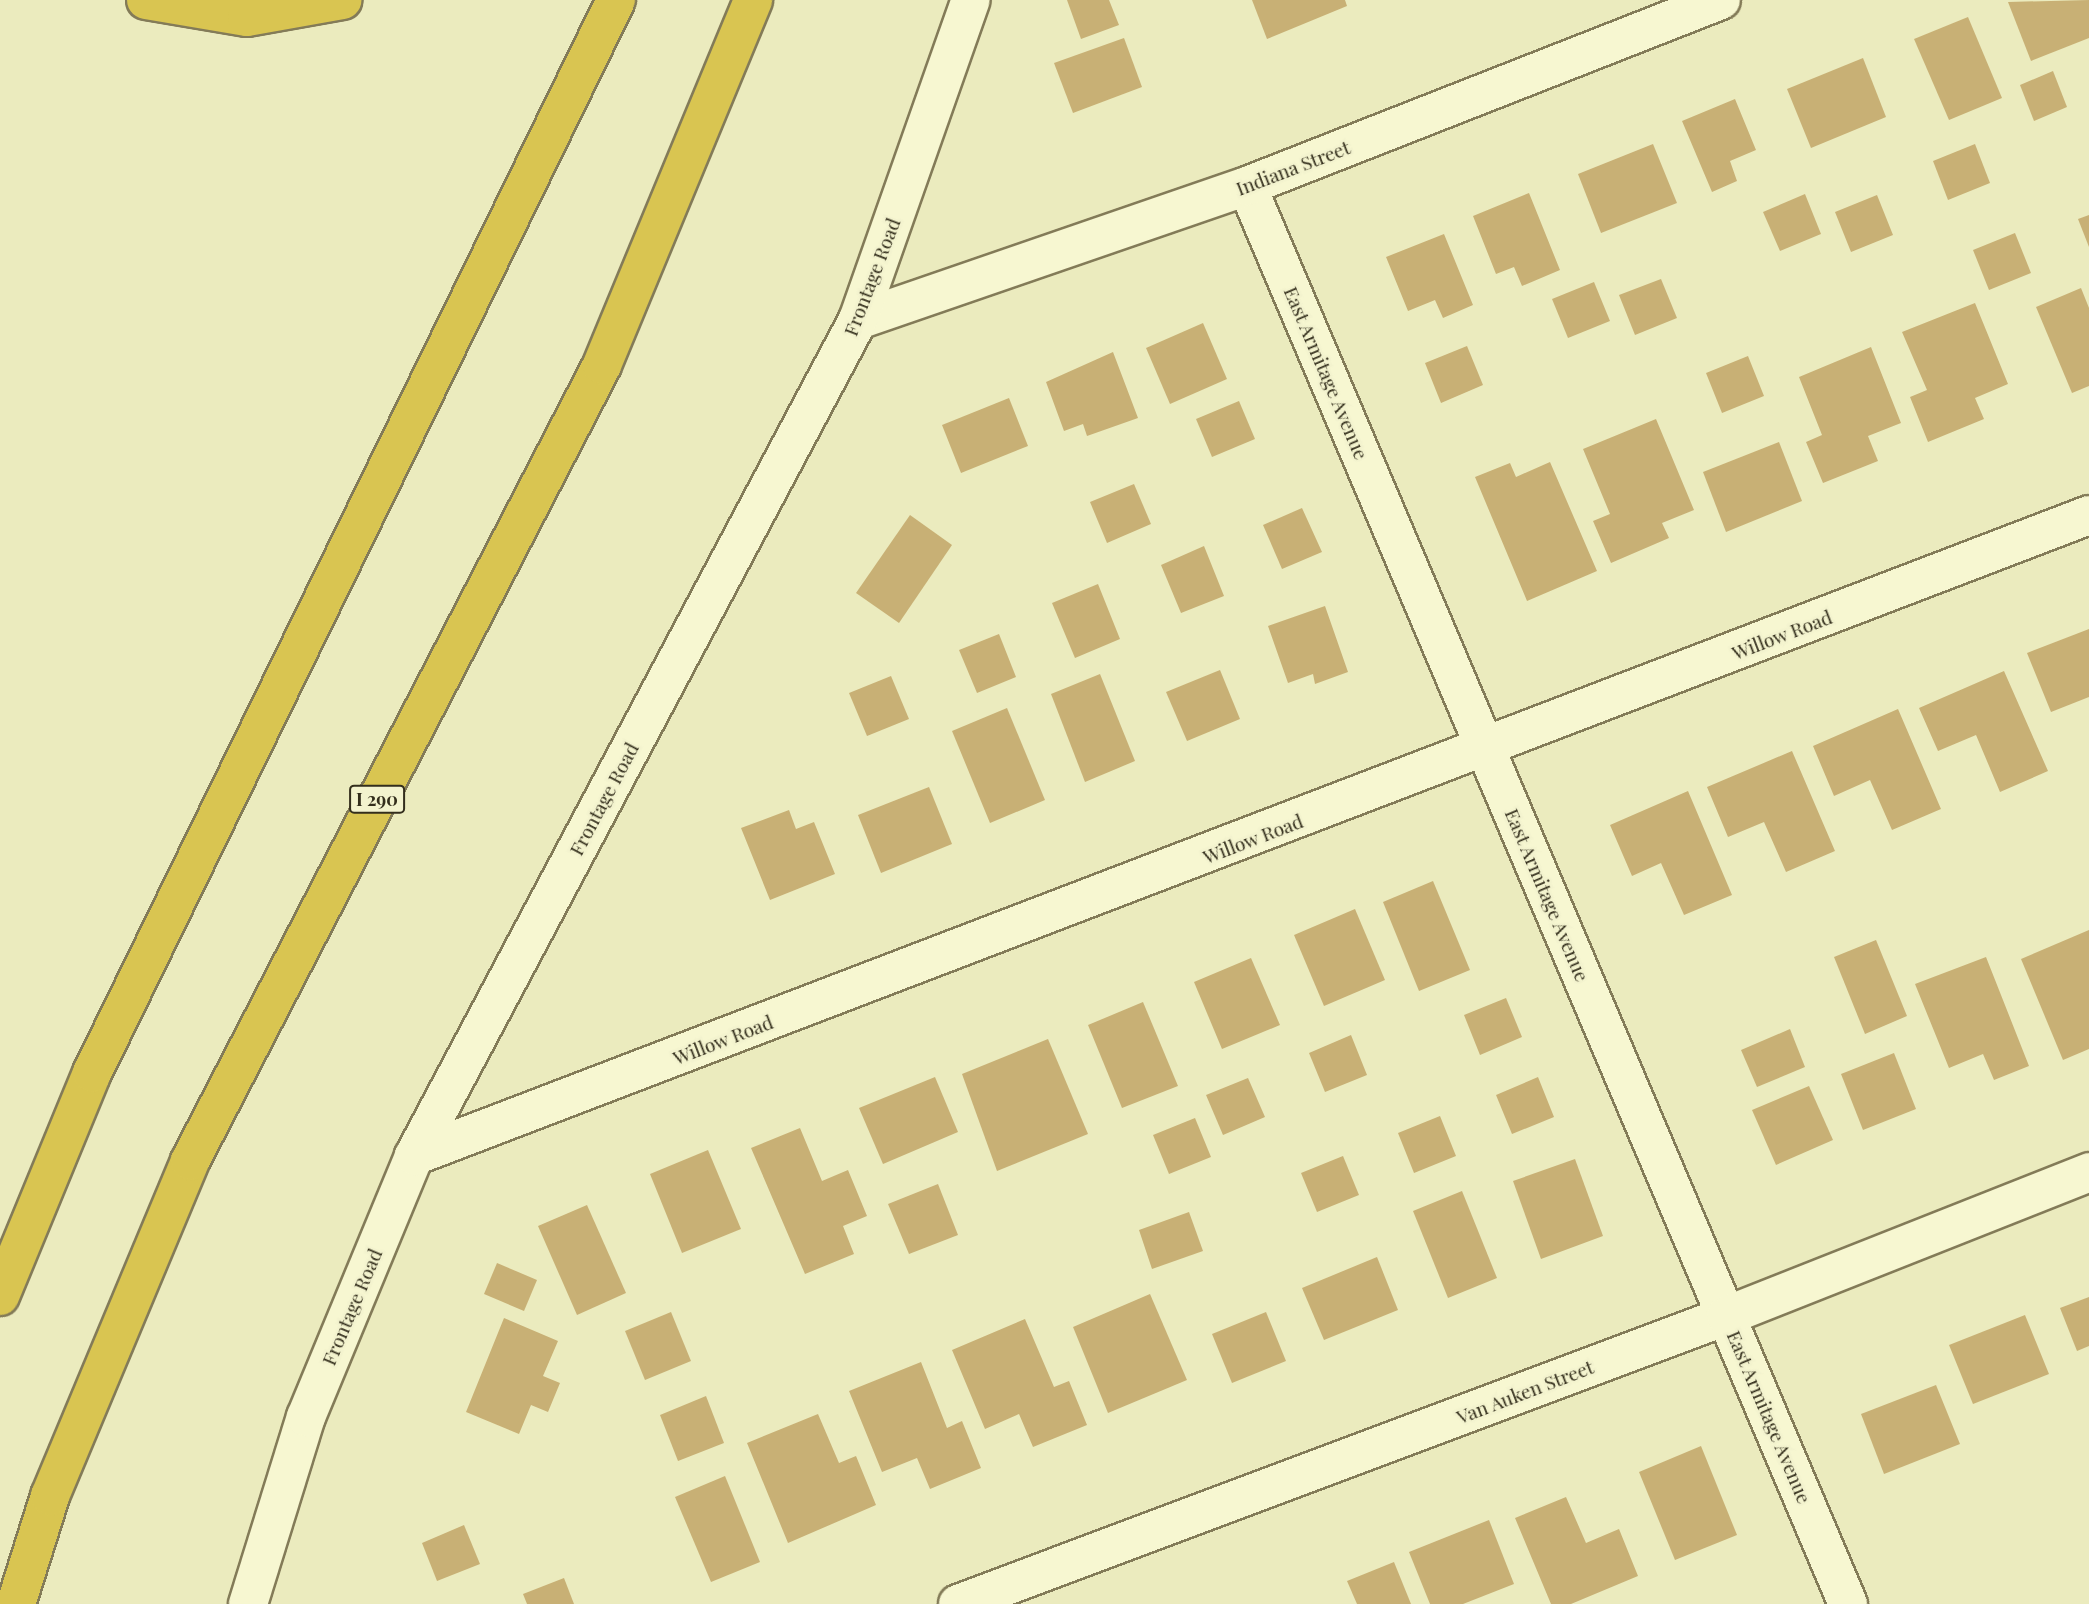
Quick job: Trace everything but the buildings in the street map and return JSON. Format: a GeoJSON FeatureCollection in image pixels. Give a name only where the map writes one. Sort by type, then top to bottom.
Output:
{"type":"FeatureCollection","features":[{"type":"Feature","properties":{"kind":"highway"},"geometry":{"type":"LineString","coordinates":[[146,0],[247,17],[342,0]]}},
{"type":"Feature","properties":{"kind":"highway"},"geometry":{"type":"LineString","coordinates":[[0,1296],[92,1073],[616,0]]}},
{"type":"Feature","properties":{"kind":"highway","name":"I 290"},"geometry":{"type":"LineString","coordinates":[[16,1604],[50,1496],[190,1161],[602,365],[753,0]]}},
{"type":"Feature","properties":{"kind":"street","name":"Frontage Road"},"geometry":{"type":"LineString","coordinates":[[248,1604],[306,1417],[414,1156],[858,320],[971,0]]}},
{"type":"Feature","properties":{"kind":"street","name":"Indiana Street"},"geometry":{"type":"LineString","coordinates":[[858,320],[1247,186],[1721,0]]}},
{"type":"Feature","properties":{"kind":"street","name":"East Armitage Avenue"},"geometry":{"type":"LineString","coordinates":[[1247,186],[1848,1604]]}},
{"type":"Feature","properties":{"kind":"street","name":"Willow Road"},"geometry":{"type":"LineString","coordinates":[[414,1156],[1486,751],[2089,515]]}},
{"type":"Feature","properties":{"kind":"street","name":"Van Auken Street"},"geometry":{"type":"LineString","coordinates":[[958,1604],[1726,1316],[2089,1172]]}}]}
